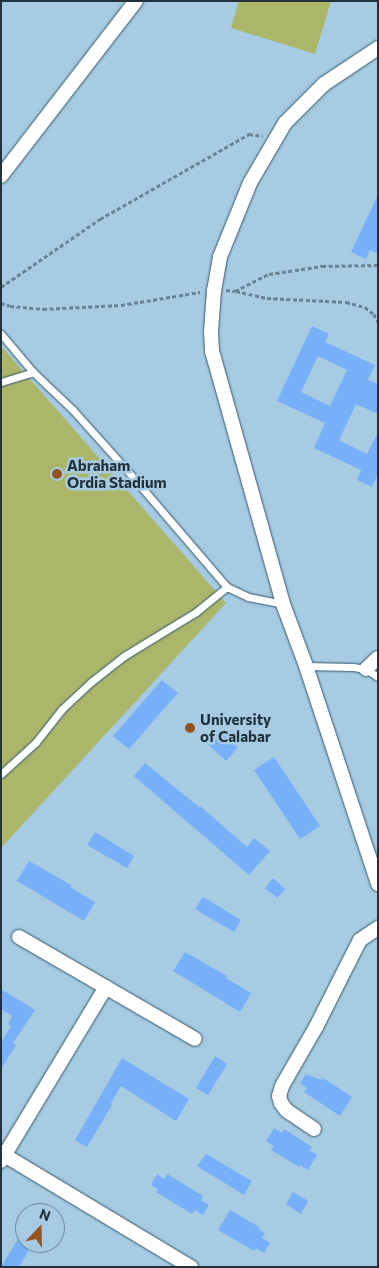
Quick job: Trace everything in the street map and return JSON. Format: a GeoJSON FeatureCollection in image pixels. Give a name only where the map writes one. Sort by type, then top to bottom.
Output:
{"type":"FeatureCollection","features":[{"type":"Feature","properties":{"kind":"street"},"geometry":{"type":"LineString","coordinates":[[1,176],[136,1]]}},
{"type":"Feature","properties":{"kind":"street"},"geometry":{"type":"LineString","coordinates":[[378,48],[324,84],[286,123],[250,183],[230,227],[220,257],[214,290],[212,351],[283,604],[306,666],[378,884]]}},
{"type":"Feature","properties":{"kind":"street"},"geometry":{"type":"LineString","coordinates":[[366,669],[378,658]]}},
{"type":"Feature","properties":{"kind":"street"},"geometry":{"type":"LineString","coordinates":[[314,1128],[287,1111],[281,1103],[279,1096],[282,1086],[316,1027],[360,940],[378,928]]}},
{"type":"Feature","properties":{"kind":"street"},"geometry":{"type":"LineString","coordinates":[[19,937],[194,1039]]}},
{"type":"Feature","properties":{"kind":"street"},"geometry":{"type":"LineString","coordinates":[[106,987],[2,1156],[191,1267]]}},
{"type":"Feature","properties":{"kind":"lane"},"geometry":{"type":"LineString","coordinates":[[1,334],[33,372],[72,409],[112,453],[227,587],[248,597],[283,604]]}},
{"type":"Feature","properties":{"kind":"lane"},"geometry":{"type":"LineString","coordinates":[[1,382],[33,372]]}},
{"type":"Feature","properties":{"kind":"lane"},"geometry":{"type":"LineString","coordinates":[[1,774],[36,742],[62,709],[91,682],[124,656],[196,612],[227,587]]}},
{"type":"Feature","properties":{"kind":"lane"},"geometry":{"type":"LineString","coordinates":[[306,666],[366,669],[378,678]]}},
{"type":"Feature","properties":{"kind":"path"},"geometry":{"type":"LineString","coordinates":[[1,287],[100,219],[249,134],[275,141]]}},
{"type":"Feature","properties":{"kind":"path"},"geometry":{"type":"LineString","coordinates":[[235,290],[269,274],[322,266],[378,265]]}},
{"type":"Feature","properties":{"kind":"path"},"geometry":{"type":"LineString","coordinates":[[1,303],[10,306],[43,309],[121,305],[214,290],[235,290],[267,298],[346,302],[365,307],[374,314],[378,322]]}},
{"type":"Feature","properties":{"kind":"green space"},"geometry":{"type":"Polygon","coordinates":[[[239,1],[331,1],[315,54],[231,28],[239,1]]]}},
{"type":"Feature","properties":{"kind":"green space","name":"Abraham Ordia Stadium"},"geometry":{"type":"Polygon","coordinates":[[[1,346],[226,603],[1,848],[1,346]]]}},
{"type":"Feature","properties":{"kind":"building"},"geometry":{"type":"Polygon","coordinates":[[[378,195],[378,254],[370,250],[366,259],[351,252],[378,195]]]}},
{"type":"Feature","properties":{"kind":"building"},"geometry":{"type":"Polygon","coordinates":[[[312,326],[329,334],[325,342],[375,365],[368,380],[378,384],[378,414],[356,404],[339,440],[367,454],[378,432],[378,474],[372,487],[357,480],[361,470],[314,448],[325,423],[277,401],[312,326]],[[318,356],[301,392],[330,406],[347,370],[318,356]]]}},
{"type":"Feature","properties":{"kind":"building"},"geometry":{"type":"Polygon","coordinates":[[[162,680],[178,693],[129,749],[113,736],[162,680]]]}},
{"type":"Feature","properties":{"kind":"building"},"geometry":{"type":"Polygon","coordinates":[[[216,728],[238,747],[226,761],[204,741],[216,728]]]}},
{"type":"Feature","properties":{"kind":"building"},"geometry":{"type":"Polygon","coordinates":[[[274,757],[320,826],[300,839],[254,770],[274,757]]]}},
{"type":"Feature","properties":{"kind":"building"},"geometry":{"type":"Polygon","coordinates":[[[145,763],[200,806],[247,847],[254,838],[270,851],[249,875],[134,776],[145,763]]]}},
{"type":"Feature","properties":{"kind":"building"},"geometry":{"type":"Polygon","coordinates":[[[95,832],[134,856],[127,868],[87,845],[95,832]]]}},
{"type":"Feature","properties":{"kind":"building"},"geometry":{"type":"Polygon","coordinates":[[[29,861],[71,885],[70,887],[95,902],[84,921],[17,881],[29,861]]]}},
{"type":"Feature","properties":{"kind":"building"},"geometry":{"type":"Polygon","coordinates":[[[273,878],[285,889],[277,898],[265,888],[273,878]]]}},
{"type":"Feature","properties":{"kind":"building"},"geometry":{"type":"Polygon","coordinates":[[[203,897],[241,920],[234,932],[195,909],[203,897]]]}},
{"type":"Feature","properties":{"kind":"building"},"geometry":{"type":"Polygon","coordinates":[[[185,952],[227,976],[226,978],[251,993],[240,1012],[173,971],[185,952]]]}},
{"type":"Feature","properties":{"kind":"building"},"geometry":{"type":"Polygon","coordinates":[[[1,989],[35,1010],[13,1043],[16,1045],[1,1069],[1,1043],[11,1026],[8,1024],[12,1016],[1,1009],[1,989]]]}},
{"type":"Feature","properties":{"kind":"building"},"geometry":{"type":"Polygon","coordinates":[[[215,1056],[227,1064],[208,1095],[196,1088],[215,1056]]]}},
{"type":"Feature","properties":{"kind":"building"},"geometry":{"type":"Polygon","coordinates":[[[122,1058],[189,1099],[176,1121],[121,1086],[87,1147],[75,1140],[122,1058]]]}},
{"type":"Feature","properties":{"kind":"building"},"geometry":{"type":"Polygon","coordinates":[[[306,1074],[321,1080],[323,1078],[352,1097],[340,1116],[304,1092],[307,1088],[300,1083],[306,1074]]]}},
{"type":"Feature","properties":{"kind":"building"},"geometry":{"type":"Polygon","coordinates":[[[274,1128],[282,1133],[284,1129],[312,1147],[310,1150],[317,1155],[308,1170],[300,1165],[299,1167],[271,1150],[274,1146],[266,1141],[274,1128]]]}},
{"type":"Feature","properties":{"kind":"building"},"geometry":{"type":"Polygon","coordinates":[[[206,1154],[252,1181],[244,1195],[197,1166],[206,1154]]]}},
{"type":"Feature","properties":{"kind":"building"},"geometry":{"type":"Polygon","coordinates":[[[157,1174],[164,1179],[167,1174],[203,1196],[201,1200],[209,1205],[203,1215],[195,1210],[192,1214],[156,1192],[158,1189],[151,1185],[157,1174]]]}},
{"type":"Feature","properties":{"kind":"building"},"geometry":{"type":"Polygon","coordinates":[[[293,1192],[308,1201],[301,1214],[286,1204],[293,1192]]]}},
{"type":"Feature","properties":{"kind":"building"},"geometry":{"type":"Polygon","coordinates":[[[230,1210],[259,1227],[258,1229],[265,1233],[262,1238],[270,1243],[264,1253],[256,1248],[254,1251],[218,1230],[230,1210]]]}},
{"type":"Feature","properties":{"kind":"building"},"geometry":{"type":"Polygon","coordinates":[[[15,1244],[15,1253],[27,1253],[19,1267],[1,1267],[15,1244]]]}},
{"type":"Feature","properties":{"kind":"place","name":"Abraham Ordia Stadium"},"geometry":{"type":"Point","coordinates":[57,474]}},
{"type":"Feature","properties":{"kind":"place","name":"University of Calabar"},"geometry":{"type":"Point","coordinates":[190,728]}}]}
